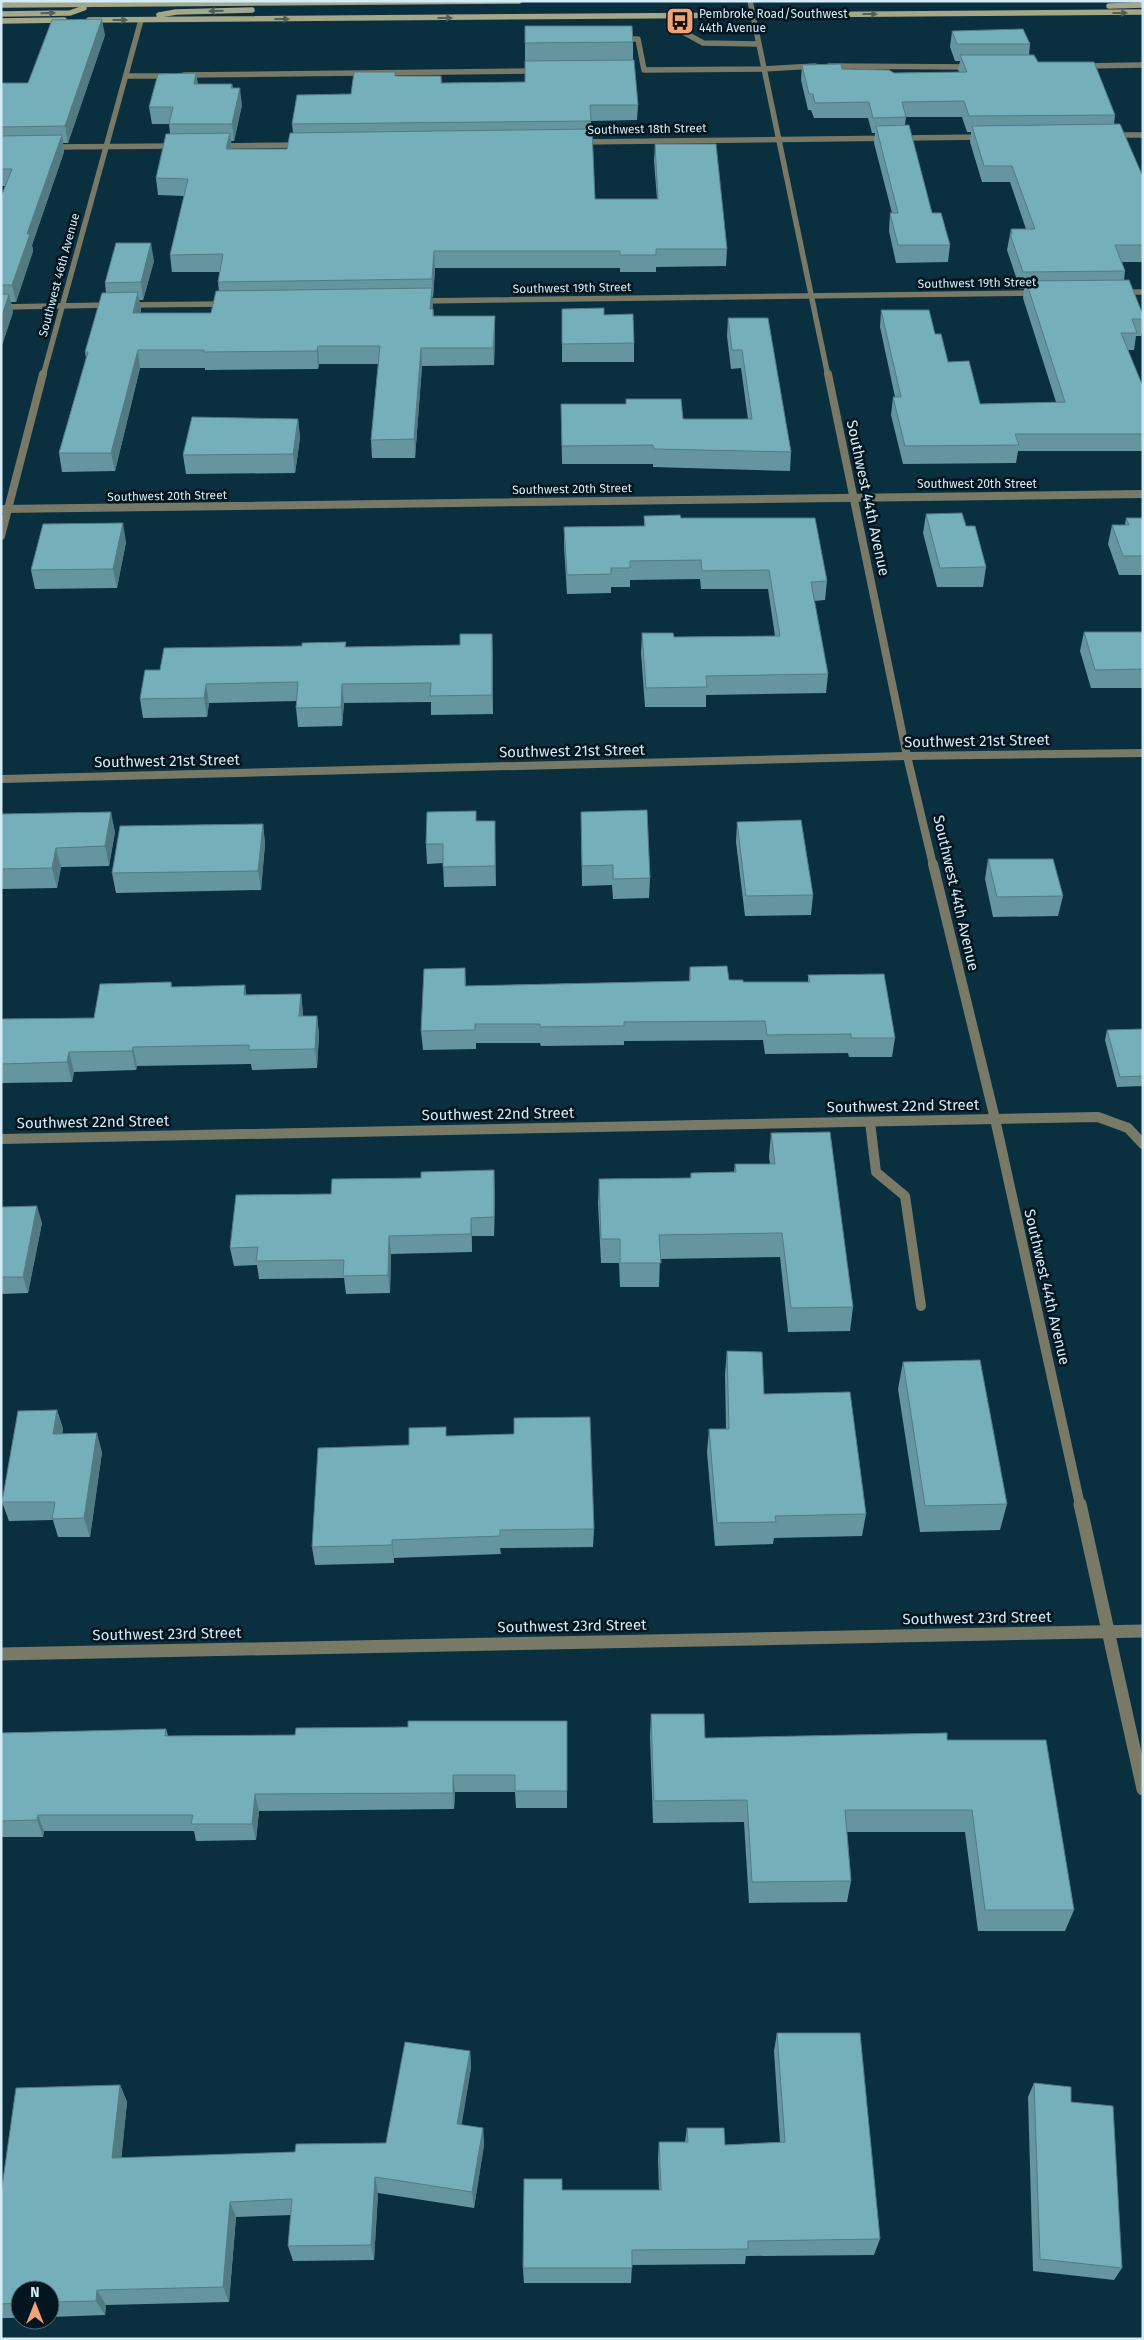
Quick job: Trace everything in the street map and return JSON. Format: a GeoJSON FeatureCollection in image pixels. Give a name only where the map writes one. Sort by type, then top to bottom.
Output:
{"type":"FeatureCollection","features":[{"type":"Feature","properties":{"kind":"main road"},"geometry":{"type":"LineString","coordinates":[[1,5],[519,1]]}},
{"type":"Feature","properties":{"kind":"main road"},"geometry":{"type":"LineString","coordinates":[[289,10],[422,2]]}},
{"type":"Feature","properties":{"kind":"main road"},"geometry":{"type":"LineString","coordinates":[[1,14],[70,13],[94,5]]}},
{"type":"Feature","properties":{"kind":"main road"},"geometry":{"type":"LineString","coordinates":[[981,14],[1143,5]]}},
{"type":"Feature","properties":{"kind":"main road"},"geometry":{"type":"LineString","coordinates":[[141,20],[176,12],[261,10]]}},
{"type":"Feature","properties":{"kind":"main road"},"geometry":{"type":"LineString","coordinates":[[81,20],[1143,12]]}},
{"type":"Feature","properties":{"kind":"main road"},"geometry":{"type":"LineString","coordinates":[[1,21],[71,20]]}},
{"type":"Feature","properties":{"kind":"street","name":"Southwest 44th Avenue"},"geometry":{"type":"LineString","coordinates":[[750,1],[751,15],[779,139],[810,296],[907,756],[994,1119],[1143,1789]]}},
{"type":"Feature","properties":{"kind":"street"},"geometry":{"type":"LineString","coordinates":[[673,16],[676,28],[703,43],[758,44]]}},
{"type":"Feature","properties":{"kind":"street"},"geometry":{"type":"LineString","coordinates":[[576,17],[577,24]]}},
{"type":"Feature","properties":{"kind":"street","name":"Southwest 46th Avenue"},"geometry":{"type":"LineString","coordinates":[[1,536],[5,509],[141,20]]}},
{"type":"Feature","properties":{"kind":"street"},"geometry":{"type":"LineString","coordinates":[[608,39],[638,39],[644,70]]}},
{"type":"Feature","properties":{"kind":"street"},"geometry":{"type":"LineString","coordinates":[[1078,66],[1143,65]]}},
{"type":"Feature","properties":{"kind":"street"},"geometry":{"type":"LineString","coordinates":[[634,70],[763,69],[817,66],[983,66]]}},
{"type":"Feature","properties":{"kind":"street"},"geometry":{"type":"LineString","coordinates":[[126,76],[548,71]]}},
{"type":"Feature","properties":{"kind":"street"},"geometry":{"type":"LineString","coordinates":[[1103,136],[1143,135]]}},
{"type":"Feature","properties":{"kind":"street","name":"Southwest 18th Street"},"geometry":{"type":"LineString","coordinates":[[572,142],[995,137]]}},
{"type":"Feature","properties":{"kind":"street"},"geometry":{"type":"LineString","coordinates":[[216,146],[305,145]]}},
{"type":"Feature","properties":{"kind":"street"},"geometry":{"type":"LineString","coordinates":[[40,147],[186,146]]}},
{"type":"Feature","properties":{"kind":"street"},"geometry":{"type":"LineString","coordinates":[[1113,292],[1143,292]]}},
{"type":"Feature","properties":{"kind":"street","name":"Southwest 19th Street"},"geometry":{"type":"LineString","coordinates":[[411,301],[1045,293]]}},
{"type":"Feature","properties":{"kind":"street"},"geometry":{"type":"LineString","coordinates":[[1,307],[231,304]]}},
{"type":"Feature","properties":{"kind":"street","name":"Southwest 20th Street"},"geometry":{"type":"LineString","coordinates":[[5,509],[853,496],[1143,494]]}},
{"type":"Feature","properties":{"kind":"street","name":"Southwest 21st Street"},"geometry":{"type":"LineString","coordinates":[[1,778],[907,756],[1143,753]]}},
{"type":"Feature","properties":{"kind":"street","name":"Southwest 22nd Street"},"geometry":{"type":"LineString","coordinates":[[1,1139],[1098,1117],[1128,1128],[1143,1144]]}},
{"type":"Feature","properties":{"kind":"street"},"geometry":{"type":"LineString","coordinates":[[870,1122],[876,1172],[905,1196],[921,1306]]}},
{"type":"Feature","properties":{"kind":"street","name":"Southwest 23rd Street"},"geometry":{"type":"LineString","coordinates":[[1,1654],[1143,1631]]}},
{"type":"Feature","properties":{"kind":"building"},"geometry":{"type":"Polygon","coordinates":[[[102,19],[65,126],[1,127],[1,83],[28,83],[52,20],[102,19]]]}},
{"type":"Feature","properties":{"kind":"building"},"geometry":{"type":"Polygon","coordinates":[[[525,26],[632,26],[633,42],[525,43],[525,26]]]}},
{"type":"Feature","properties":{"kind":"building"},"geometry":{"type":"Polygon","coordinates":[[[1023,29],[1030,44],[957,44],[952,31],[1023,29]]]}},
{"type":"Feature","properties":{"kind":"building"},"geometry":{"type":"Polygon","coordinates":[[[960,55],[1034,55],[1038,62],[1094,62],[1115,115],[969,116],[964,101],[902,102],[906,117],[873,118],[869,102],[815,103],[813,94],[809,94],[802,65],[841,64],[842,69],[889,70],[894,73],[967,72],[960,55]]]}},
{"type":"Feature","properties":{"kind":"building"},"geometry":{"type":"Polygon","coordinates":[[[634,60],[638,105],[590,105],[591,121],[292,124],[297,95],[351,94],[354,72],[395,72],[395,76],[441,76],[441,83],[525,82],[525,61],[634,60]]]}},
{"type":"Feature","properties":{"kind":"building"},"geometry":{"type":"Polygon","coordinates":[[[196,73],[194,84],[232,84],[231,88],[240,88],[232,124],[169,124],[173,107],[149,107],[158,74],[196,73]]]}},
{"type":"Feature","properties":{"kind":"building"},"geometry":{"type":"Polygon","coordinates":[[[1120,124],[1143,177],[1143,245],[1115,245],[1125,271],[1023,272],[1010,234],[1012,234],[1011,229],[1035,229],[1012,166],[984,166],[972,126],[1120,124]]]}},
{"type":"Feature","properties":{"kind":"building"},"geometry":{"type":"Polygon","coordinates":[[[909,125],[932,213],[941,213],[950,245],[898,245],[890,213],[898,213],[876,126],[909,125]]]}},
{"type":"Feature","properties":{"kind":"building"},"geometry":{"type":"Polygon","coordinates":[[[592,129],[595,199],[658,199],[655,144],[716,144],[727,249],[656,249],[656,255],[620,255],[620,251],[434,251],[432,279],[218,282],[223,254],[170,255],[188,179],[156,178],[166,134],[230,133],[226,149],[287,149],[290,133],[592,129]]]}},
{"type":"Feature","properties":{"kind":"building"},"geometry":{"type":"Polygon","coordinates":[[[62,135],[27,234],[30,234],[12,285],[1,285],[1,197],[12,169],[1,169],[1,136],[62,135]]]}},
{"type":"Feature","properties":{"kind":"building"},"geometry":{"type":"Polygon","coordinates":[[[116,243],[151,243],[141,282],[105,283],[116,243]]]}},
{"type":"Feature","properties":{"kind":"building"},"geometry":{"type":"Polygon","coordinates":[[[1129,280],[1143,319],[1132,319],[1137,333],[1121,333],[1143,387],[1143,434],[1015,434],[1019,445],[905,446],[893,397],[901,397],[881,310],[929,310],[935,334],[941,334],[948,362],[969,361],[980,404],[1065,402],[1026,281],[1129,280]]]}},
{"type":"Feature","properties":{"kind":"building"},"geometry":{"type":"Polygon","coordinates":[[[432,288],[430,309],[433,309],[433,316],[495,316],[493,348],[421,348],[414,439],[371,440],[380,346],[318,346],[317,351],[203,352],[204,350],[138,350],[111,453],[59,453],[88,352],[85,352],[102,293],[138,292],[133,313],[211,313],[216,291],[432,288]]]}},
{"type":"Feature","properties":{"kind":"building"},"geometry":{"type":"Polygon","coordinates":[[[1,294],[9,294],[1,319],[1,294]]]}},
{"type":"Feature","properties":{"kind":"building"},"geometry":{"type":"Polygon","coordinates":[[[604,308],[604,315],[633,314],[634,343],[562,344],[562,309],[604,308]]]}},
{"type":"Feature","properties":{"kind":"building"},"geometry":{"type":"Polygon","coordinates":[[[728,318],[768,318],[791,452],[654,449],[653,445],[562,446],[561,404],[626,404],[626,399],[681,399],[683,419],[752,419],[742,350],[732,350],[728,318]]]}},
{"type":"Feature","properties":{"kind":"building"},"geometry":{"type":"Polygon","coordinates":[[[192,417],[298,419],[293,454],[183,455],[192,417]]]}},
{"type":"Feature","properties":{"kind":"building"},"geometry":{"type":"Polygon","coordinates":[[[962,513],[966,526],[975,526],[986,567],[940,568],[926,514],[962,513]]]}},
{"type":"Feature","properties":{"kind":"building"},"geometry":{"type":"Polygon","coordinates":[[[680,515],[681,518],[815,518],[827,581],[811,582],[828,674],[706,676],[707,687],[646,688],[642,633],[673,633],[674,637],[780,636],[769,570],[702,571],[701,560],[630,561],[630,568],[611,568],[611,574],[567,575],[564,527],[645,526],[644,516],[680,515]]]}},
{"type":"Feature","properties":{"kind":"building"},"geometry":{"type":"Polygon","coordinates":[[[1126,518],[1143,518],[1143,556],[1123,556],[1112,525],[1129,525],[1126,518]]]}},
{"type":"Feature","properties":{"kind":"building"},"geometry":{"type":"Polygon","coordinates":[[[123,523],[113,569],[31,570],[43,524],[123,523]]]}},
{"type":"Feature","properties":{"kind":"building"},"geometry":{"type":"Polygon","coordinates":[[[1084,632],[1143,632],[1143,669],[1095,670],[1084,632]]]}},
{"type":"Feature","properties":{"kind":"building"},"geometry":{"type":"Polygon","coordinates":[[[460,634],[492,634],[492,695],[430,696],[431,683],[342,684],[341,707],[296,708],[298,682],[206,684],[204,698],[140,699],[145,670],[160,670],[164,648],[302,646],[302,643],[346,642],[345,647],[460,645],[460,634]]]}},
{"type":"Feature","properties":{"kind":"building"},"geometry":{"type":"Polygon","coordinates":[[[647,810],[650,878],[613,879],[613,865],[582,866],[581,812],[647,810]]]}},
{"type":"Feature","properties":{"kind":"building"},"geometry":{"type":"Polygon","coordinates":[[[476,811],[476,821],[495,821],[495,866],[443,867],[443,844],[426,844],[427,812],[476,811]]]}},
{"type":"Feature","properties":{"kind":"building"},"geometry":{"type":"Polygon","coordinates":[[[111,812],[105,846],[56,848],[52,868],[1,869],[1,814],[111,812]]]}},
{"type":"Feature","properties":{"kind":"building"},"geometry":{"type":"Polygon","coordinates":[[[801,820],[813,895],[746,896],[737,822],[801,820]]]}},
{"type":"Feature","properties":{"kind":"building"},"geometry":{"type":"Polygon","coordinates":[[[263,824],[258,871],[112,873],[120,826],[263,824]]]}},
{"type":"Feature","properties":{"kind":"building"},"geometry":{"type":"Polygon","coordinates":[[[988,859],[1053,859],[1063,896],[997,897],[988,859]]]}},
{"type":"Feature","properties":{"kind":"building"},"geometry":{"type":"Polygon","coordinates":[[[727,966],[729,980],[743,980],[743,982],[810,982],[808,975],[884,974],[895,1038],[851,1038],[851,1034],[767,1035],[765,1021],[624,1022],[624,1026],[540,1027],[540,1024],[475,1024],[475,1030],[421,1031],[424,969],[465,968],[465,986],[690,981],[690,967],[727,966]]]}},
{"type":"Feature","properties":{"kind":"building"},"geometry":{"type":"Polygon","coordinates":[[[171,982],[171,987],[245,985],[244,995],[301,994],[299,1016],[317,1016],[315,1049],[249,1050],[249,1045],[133,1047],[132,1051],[69,1052],[67,1062],[1,1064],[1,1019],[94,1018],[100,984],[171,982]]]}},
{"type":"Feature","properties":{"kind":"building"},"geometry":{"type":"Polygon","coordinates":[[[1143,1029],[1143,1076],[1120,1077],[1107,1030],[1143,1029]]]}},
{"type":"Feature","properties":{"kind":"building"},"geometry":{"type":"Polygon","coordinates":[[[830,1132],[853,1307],[791,1308],[782,1233],[659,1235],[661,1263],[620,1263],[620,1239],[601,1239],[599,1179],[691,1178],[691,1173],[736,1172],[735,1164],[775,1164],[771,1133],[830,1132]]]}},
{"type":"Feature","properties":{"kind":"building"},"geometry":{"type":"Polygon","coordinates":[[[494,1170],[494,1217],[471,1218],[471,1234],[389,1236],[388,1275],[343,1276],[344,1260],[256,1261],[258,1247],[230,1248],[236,1195],[331,1194],[332,1179],[421,1178],[421,1172],[494,1170]]]}},
{"type":"Feature","properties":{"kind":"building"},"geometry":{"type":"Polygon","coordinates":[[[37,1206],[23,1277],[1,1277],[1,1207],[37,1206]]]}},
{"type":"Feature","properties":{"kind":"building"},"geometry":{"type":"Polygon","coordinates":[[[727,1351],[762,1352],[764,1394],[850,1392],[866,1514],[775,1516],[776,1522],[717,1523],[709,1429],[729,1429],[727,1351]]]}},
{"type":"Feature","properties":{"kind":"building"},"geometry":{"type":"Polygon","coordinates":[[[980,1360],[1007,1504],[925,1506],[903,1362],[980,1360]]]}},
{"type":"Feature","properties":{"kind":"building"},"geometry":{"type":"Polygon","coordinates":[[[57,1410],[53,1434],[97,1433],[84,1518],[52,1519],[55,1502],[2,1502],[18,1411],[57,1410]]]}},
{"type":"Feature","properties":{"kind":"building"},"geometry":{"type":"Polygon","coordinates":[[[590,1417],[594,1529],[500,1530],[500,1536],[392,1540],[392,1545],[312,1547],[318,1448],[409,1445],[409,1428],[446,1427],[446,1436],[514,1434],[514,1418],[590,1417]]]}},
{"type":"Feature","properties":{"kind":"building"},"geometry":{"type":"Polygon","coordinates":[[[651,1714],[704,1714],[705,1738],[947,1733],[947,1740],[1046,1740],[1074,1910],[985,1910],[972,1810],[845,1810],[851,1881],[752,1882],[747,1800],[654,1801],[651,1714]]]}},
{"type":"Feature","properties":{"kind":"building"},"geometry":{"type":"Polygon","coordinates":[[[408,1721],[567,1721],[567,1791],[515,1791],[515,1775],[453,1775],[453,1793],[255,1794],[252,1824],[191,1824],[193,1815],[38,1815],[37,1820],[1,1821],[1,1733],[166,1729],[165,1736],[295,1735],[296,1728],[408,1727],[408,1721]]]}},
{"type":"Feature","properties":{"kind":"building"},"geometry":{"type":"Polygon","coordinates":[[[777,2033],[860,2033],[880,2239],[748,2241],[748,2249],[632,2250],[632,2268],[523,2268],[524,2179],[562,2179],[562,2190],[661,2190],[659,2142],[688,2142],[687,2128],[724,2128],[725,2145],[785,2142],[777,2033]]]}},
{"type":"Feature","properties":{"kind":"building"},"geometry":{"type":"Polygon","coordinates":[[[405,2042],[470,2051],[457,2124],[483,2128],[472,2192],[375,2177],[371,2245],[288,2246],[292,2199],[230,2202],[223,2287],[97,2290],[96,2301],[60,2302],[60,2280],[10,2280],[10,2304],[1,2304],[1,2194],[16,2088],[120,2085],[112,2158],[295,2152],[296,2144],[386,2143],[405,2042]]]}},
{"type":"Feature","properties":{"kind":"building"},"geometry":{"type":"Polygon","coordinates":[[[1034,2083],[1071,2087],[1071,2102],[1113,2106],[1122,2268],[1040,2259],[1034,2083]]]}},
{"type":"Feature","properties":{"kind":"place","name":"Pembroke Road/Southwest 44th Avenue"},"geometry":{"type":"Point","coordinates":[680,21]}}]}
